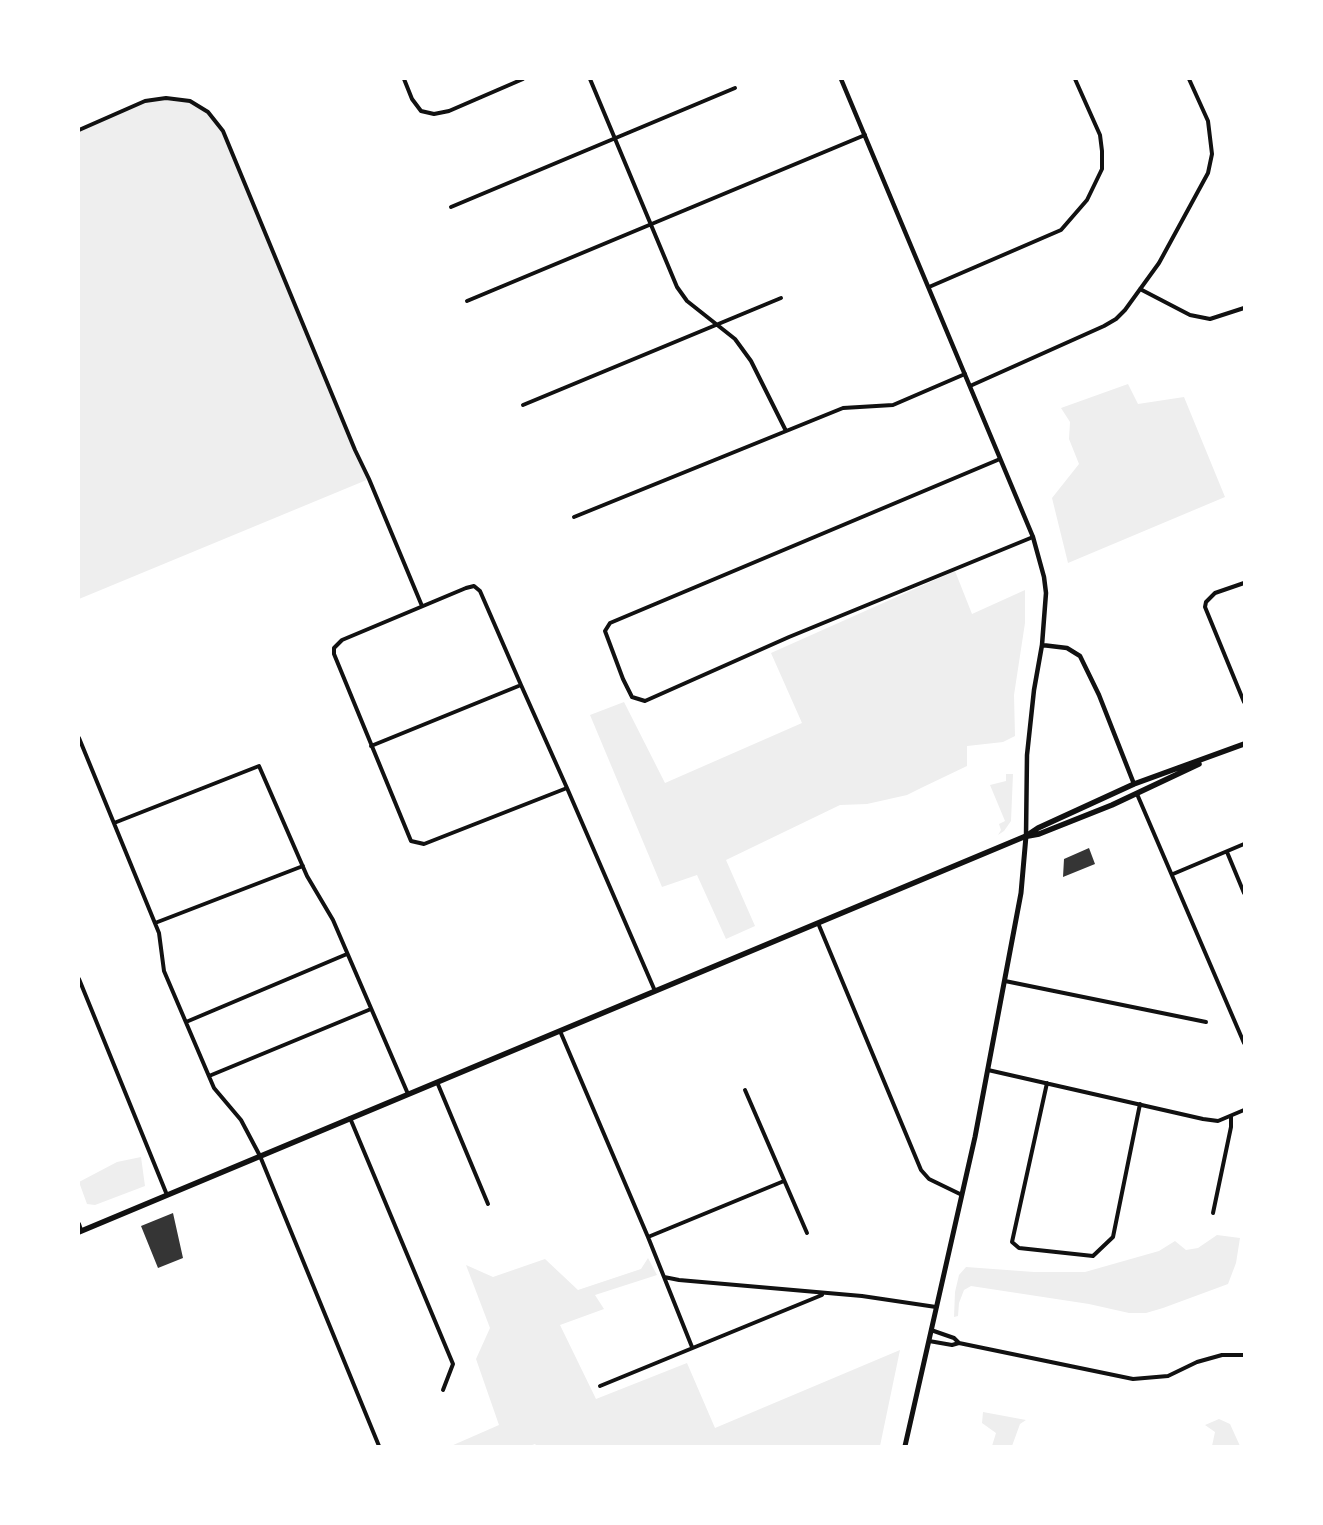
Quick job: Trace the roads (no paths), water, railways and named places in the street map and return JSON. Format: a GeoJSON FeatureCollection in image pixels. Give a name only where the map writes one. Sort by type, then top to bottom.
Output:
{"type":"FeatureCollection","features":[{"type":"Feature","properties":{"kind":"highway"},"geometry":{"type":"LineString","coordinates":[[1026,836],[1040,834],[1137,794],[1207,759],[1244,744]]}},
{"type":"Feature","properties":{"kind":"highway"},"geometry":{"type":"LineString","coordinates":[[80,1229],[167,1195],[1026,836],[1038,828],[1134,784],[1178,767],[1207,759]]}},
{"type":"Feature","properties":{"kind":"main road"},"geometry":{"type":"LineString","coordinates":[[905,1446],[962,1195],[988,1070],[1022,893],[1026,836]]}},
{"type":"Feature","properties":{"kind":"street"},"geometry":{"type":"LineString","coordinates":[[404,79],[412,99],[421,111],[434,114],[449,111],[523,79]]}},
{"type":"Feature","properties":{"kind":"street"},"geometry":{"type":"LineString","coordinates":[[590,79],[677,287],[687,301],[735,339],[751,361],[786,431]]}},
{"type":"Feature","properties":{"kind":"street"},"geometry":{"type":"LineString","coordinates":[[842,79],[1033,536],[1044,578],[1046,593],[1042,644],[1034,690],[1028,754],[1026,836]]}},
{"type":"Feature","properties":{"kind":"street"},"geometry":{"type":"LineString","coordinates":[[929,287],[1061,230],[1087,200],[1102,168],[1102,151],[1100,135],[1075,79]]}},
{"type":"Feature","properties":{"kind":"street"},"geometry":{"type":"LineString","coordinates":[[970,386],[1104,326],[1125,310],[1140,289],[1159,262],[1208,173],[1212,154],[1208,121],[1189,79]]}},
{"type":"Feature","properties":{"kind":"street"},"geometry":{"type":"LineString","coordinates":[[450,208],[735,88]]}},
{"type":"Feature","properties":{"kind":"street"},"geometry":{"type":"LineString","coordinates":[[79,130],[145,101],[166,98],[190,100],[208,112],[223,131],[355,450],[422,606]]}},
{"type":"Feature","properties":{"kind":"street"},"geometry":{"type":"LineString","coordinates":[[467,301],[865,135]]}},
{"type":"Feature","properties":{"kind":"street"},"geometry":{"type":"LineString","coordinates":[[1140,289],[1190,315],[1210,319],[1244,308]]}},
{"type":"Feature","properties":{"kind":"street"},"geometry":{"type":"LineString","coordinates":[[524,405],[781,298]]}},
{"type":"Feature","properties":{"kind":"street"},"geometry":{"type":"LineString","coordinates":[[574,517],[843,408],[892,405],[965,374]]}},
{"type":"Feature","properties":{"kind":"street"},"geometry":{"type":"LineString","coordinates":[[1000,459],[610,623],[605,631],[623,679],[632,696],[645,701],[789,636],[1033,536]]}},
{"type":"Feature","properties":{"kind":"street"},"geometry":{"type":"LineString","coordinates":[[1244,583],[1215,593],[1206,602],[1206,607],[1244,702]]}},
{"type":"Feature","properties":{"kind":"street"},"geometry":{"type":"LineString","coordinates":[[567,788],[424,844],[411,841],[334,654],[336,645],[466,588],[474,586],[477,589],[567,788],[655,991]]}},
{"type":"Feature","properties":{"kind":"street"},"geometry":{"type":"LineString","coordinates":[[1042,644],[1067,648],[1080,656],[1099,695],[1134,784]]}},
{"type":"Feature","properties":{"kind":"street"},"geometry":{"type":"LineString","coordinates":[[371,746],[521,685]]}},
{"type":"Feature","properties":{"kind":"street"},"geometry":{"type":"LineString","coordinates":[[79,738],[159,932],[164,971],[214,1088],[241,1120],[260,1156],[379,1446]]}},
{"type":"Feature","properties":{"kind":"street"},"geometry":{"type":"LineString","coordinates":[[114,823],[259,766],[303,866],[332,920],[408,1094]]}},
{"type":"Feature","properties":{"kind":"street"},"geometry":{"type":"LineString","coordinates":[[1137,794],[1244,1043]]}},
{"type":"Feature","properties":{"kind":"street"},"geometry":{"type":"LineString","coordinates":[[1173,874],[1244,844]]}},
{"type":"Feature","properties":{"kind":"street"},"geometry":{"type":"LineString","coordinates":[[1227,852],[1244,893]]}},
{"type":"Feature","properties":{"kind":"street"},"geometry":{"type":"LineString","coordinates":[[155,923],[303,866]]}},
{"type":"Feature","properties":{"kind":"street"},"geometry":{"type":"LineString","coordinates":[[818,923],[921,1170],[929,1180],[962,1195]]}},
{"type":"Feature","properties":{"kind":"street"},"geometry":{"type":"LineString","coordinates":[[186,1022],[347,954]]}},
{"type":"Feature","properties":{"kind":"street"},"geometry":{"type":"LineString","coordinates":[[79,979],[167,1195]]}},
{"type":"Feature","properties":{"kind":"street"},"geometry":{"type":"LineString","coordinates":[[1005,981],[1206,1022]]}},
{"type":"Feature","properties":{"kind":"street"},"geometry":{"type":"LineString","coordinates":[[210,1076],[371,1009]]}},
{"type":"Feature","properties":{"kind":"street"},"geometry":{"type":"LineString","coordinates":[[560,1031],[648,1237],[692,1347]]}},
{"type":"Feature","properties":{"kind":"street"},"geometry":{"type":"LineString","coordinates":[[988,1070],[1218,1121],[1244,1110]]}},
{"type":"Feature","properties":{"kind":"street"},"geometry":{"type":"LineString","coordinates":[[437,1082],[488,1204]]}},
{"type":"Feature","properties":{"kind":"street"},"geometry":{"type":"LineString","coordinates":[[1047,1083],[1012,1242],[1019,1248],[1093,1256],[1113,1236],[1140,1104]]}},
{"type":"Feature","properties":{"kind":"street"},"geometry":{"type":"LineString","coordinates":[[745,1090],[808,1233]]}},
{"type":"Feature","properties":{"kind":"street"},"geometry":{"type":"LineString","coordinates":[[1213,1213],[1231,1127],[1231,1116]]}},
{"type":"Feature","properties":{"kind":"street"},"geometry":{"type":"LineString","coordinates":[[350,1118],[453,1364],[443,1390]]}},
{"type":"Feature","properties":{"kind":"street"},"geometry":{"type":"LineString","coordinates":[[648,1237],[784,1181]]}},
{"type":"Feature","properties":{"kind":"street"},"geometry":{"type":"LineString","coordinates":[[664,1277],[679,1280],[862,1296],[936,1308]]}},
{"type":"Feature","properties":{"kind":"street"},"geometry":{"type":"LineString","coordinates":[[600,1386],[825,1294]]}},
{"type":"Feature","properties":{"kind":"street"},"geometry":{"type":"LineString","coordinates":[[932,1330],[954,1338],[959,1343]]}},
{"type":"Feature","properties":{"kind":"street"},"geometry":{"type":"LineString","coordinates":[[929,1341],[952,1345],[959,1343],[1133,1379],[1168,1376],[1197,1362],[1222,1355],[1244,1355]]}}]}
